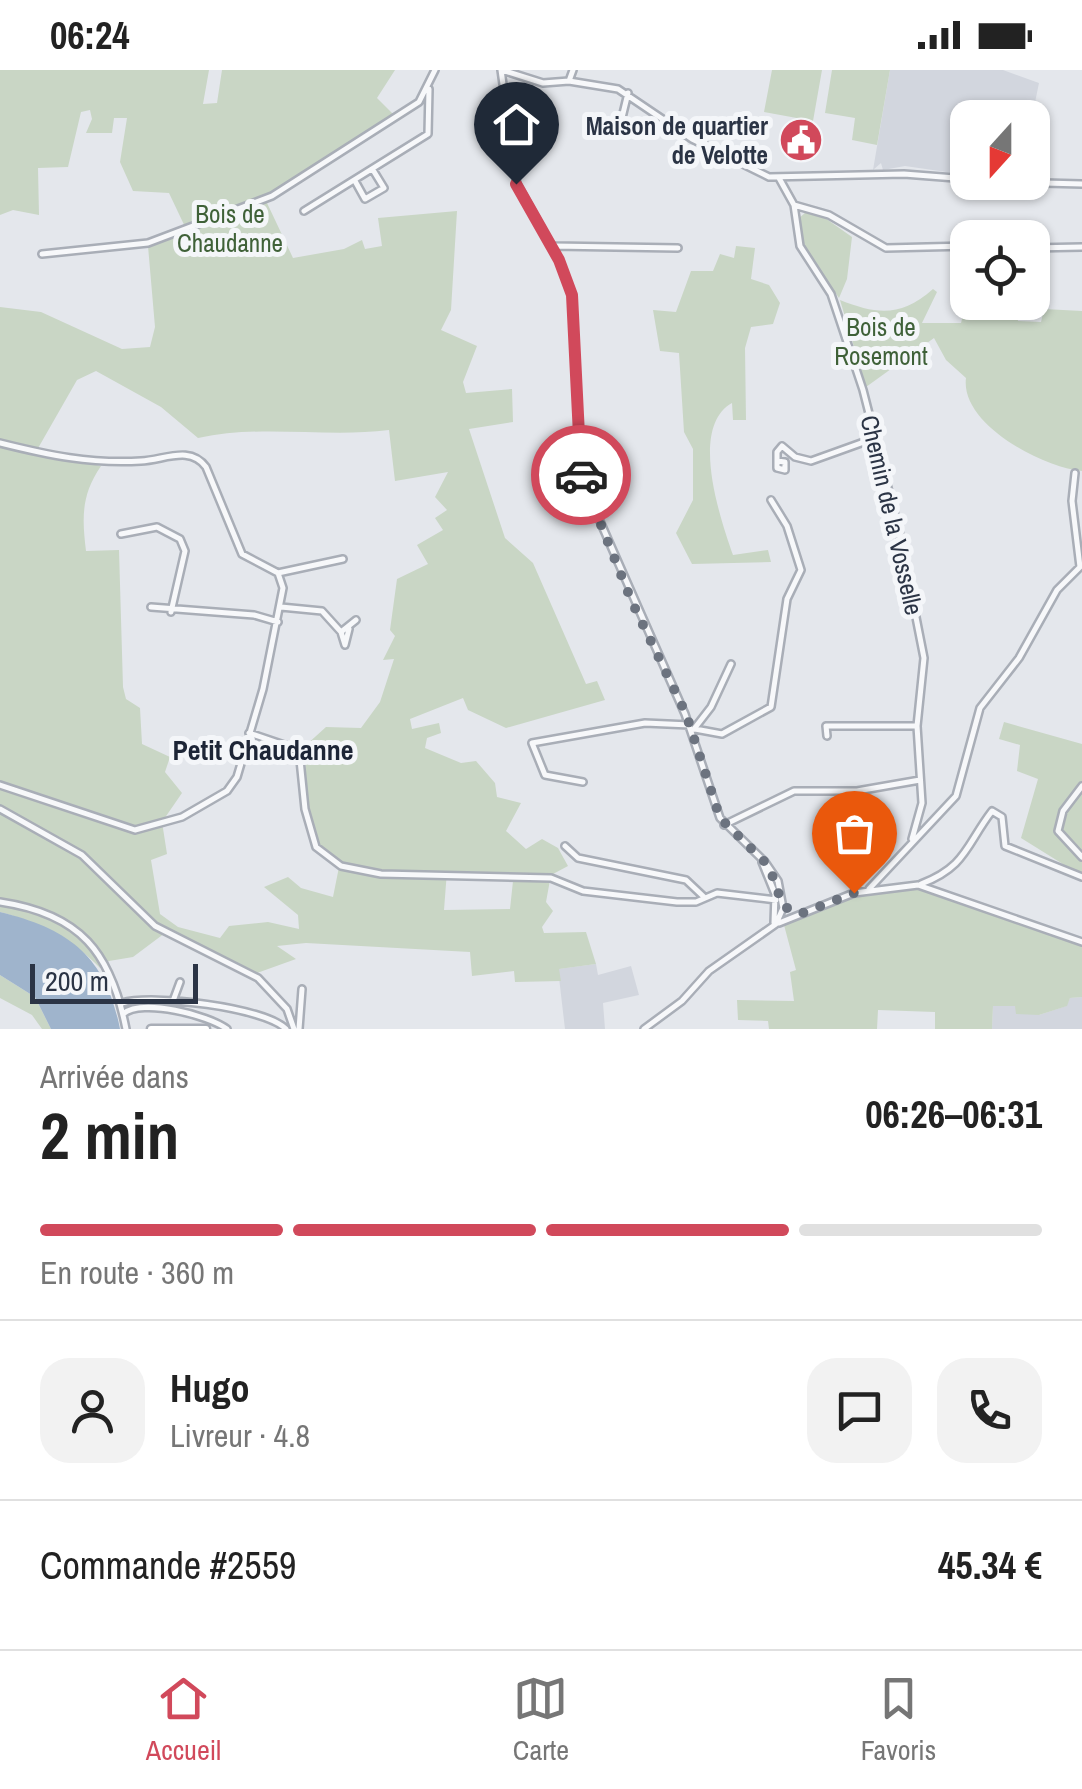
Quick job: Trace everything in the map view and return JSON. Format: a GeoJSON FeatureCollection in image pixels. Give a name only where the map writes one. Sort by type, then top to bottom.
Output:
{"type":"FeatureCollection","features":[{"type":"Feature","properties":{"kind":"main road"},"geometry":{"type":"LineString","coordinates":[[155,1028],[206,1029]]}},
{"type":"Feature","properties":{"kind":"street"},"geometry":{"type":"LineString","coordinates":[[42,254],[148,243],[272,196],[412,107],[435,70]]}},
{"type":"Feature","properties":{"kind":"street"},"geometry":{"type":"LineString","coordinates":[[774,926],[783,906],[778,882],[758,855],[724,825],[692,728],[632,602],[581,473],[576,316],[568,281],[516,184],[501,70],[543,83],[568,81],[628,93],[692,139],[762,174],[779,178],[904,174],[950,178]]}},
{"type":"Feature","properties":{"kind":"street"},"geometry":{"type":"LineString","coordinates":[[568,81],[572,70]]}},
{"type":"Feature","properties":{"kind":"street"},"geometry":{"type":"LineString","coordinates":[[304,211],[428,134],[428,86]]}},
{"type":"Feature","properties":{"kind":"street"},"geometry":{"type":"LineString","coordinates":[[620,126],[628,93]]}},
{"type":"Feature","properties":{"kind":"street"},"geometry":{"type":"LineString","coordinates":[[355,182],[366,199],[384,188],[374,170]]}},
{"type":"Feature","properties":{"kind":"street","name":"Chemin de la Vosselle"},"geometry":{"type":"LineString","coordinates":[[779,178],[794,206],[800,246],[818,268],[834,302],[900,531],[924,658],[917,726],[922,803],[912,839]]}},
{"type":"Feature","properties":{"kind":"street"},"geometry":{"type":"LineString","coordinates":[[1050,183],[1082,184]]}},
{"type":"Feature","properties":{"kind":"street"},"geometry":{"type":"LineString","coordinates":[[794,206],[828,216],[886,248],[950,246]]}},
{"type":"Feature","properties":{"kind":"street"},"geometry":{"type":"LineString","coordinates":[[552,247],[560,244],[678,248]]}},
{"type":"Feature","properties":{"kind":"street"},"geometry":{"type":"LineString","coordinates":[[1050,248],[1082,247]]}},
{"type":"Feature","properties":{"kind":"street"},"geometry":{"type":"LineString","coordinates":[[777,461],[782,446],[795,457],[811,461],[876,438]]}},
{"type":"Feature","properties":{"kind":"street"},"geometry":{"type":"LineString","coordinates":[[0,444],[84,462],[191,455],[206,467],[242,554],[278,572],[343,559]]}},
{"type":"Feature","properties":{"kind":"street"},"geometry":{"type":"LineString","coordinates":[[869,889],[956,796],[980,708],[1019,658],[1057,590],[1080,567],[1072,501],[1075,472]]}},
{"type":"Feature","properties":{"kind":"street"},"geometry":{"type":"LineString","coordinates":[[583,782],[545,775],[532,744],[645,723],[722,734],[770,707],[787,600],[801,570],[788,526],[771,500]]}},
{"type":"Feature","properties":{"kind":"street"},"geometry":{"type":"LineString","coordinates":[[121,534],[157,527],[180,538],[185,551],[171,612]]}},
{"type":"Feature","properties":{"kind":"street"},"geometry":{"type":"LineString","coordinates":[[0,786],[136,830],[182,817],[233,786],[281,608],[278,572]]}},
{"type":"Feature","properties":{"kind":"street"},"geometry":{"type":"LineString","coordinates":[[151,607],[171,612],[254,615],[278,622]]}},
{"type":"Feature","properties":{"kind":"street"},"geometry":{"type":"LineString","coordinates":[[281,608],[320,610],[341,632],[347,646],[349,629],[356,620]]}},
{"type":"Feature","properties":{"kind":"street"},"geometry":{"type":"LineString","coordinates":[[341,632],[349,629]]}},
{"type":"Feature","properties":{"kind":"street"},"geometry":{"type":"LineString","coordinates":[[692,728],[731,664]]}},
{"type":"Feature","properties":{"kind":"street"},"geometry":{"type":"LineString","coordinates":[[827,736],[826,726],[917,726]]}},
{"type":"Feature","properties":{"kind":"street"},"geometry":{"type":"LineString","coordinates":[[249,733],[299,750],[304,809],[316,847],[341,866],[381,874],[552,878],[583,891],[677,902],[696,902],[717,893],[776,900]]}},
{"type":"Feature","properties":{"kind":"street"},"geometry":{"type":"LineString","coordinates":[[724,825],[794,791],[856,791],[920,780]]}},
{"type":"Feature","properties":{"kind":"street"},"geometry":{"type":"LineString","coordinates":[[1082,786],[1062,812],[1058,830],[1082,857]]}},
{"type":"Feature","properties":{"kind":"street"},"geometry":{"type":"LineString","coordinates":[[0,809],[82,855],[155,926],[258,978],[277,995],[297,1029]]}},
{"type":"Feature","properties":{"kind":"street"},"geometry":{"type":"LineString","coordinates":[[644,1029],[682,1000],[708,971],[774,926],[869,889],[918,885],[946,873],[969,852],[992,811],[1002,817],[1005,846],[1082,877]]}},
{"type":"Feature","properties":{"kind":"street"},"geometry":{"type":"LineString","coordinates":[[565,846],[578,858],[686,880],[704,897]]}},
{"type":"Feature","properties":{"kind":"street"},"geometry":{"type":"LineString","coordinates":[[758,855],[776,900],[774,926]]}},
{"type":"Feature","properties":{"kind":"street"},"geometry":{"type":"LineString","coordinates":[[918,885],[1082,942]]}},
{"type":"Feature","properties":{"kind":"street"},"geometry":{"type":"LineString","coordinates":[[0,902],[28,908],[76,929],[105,959],[122,1004],[126,1029]]}},
{"type":"Feature","properties":{"kind":"street"},"geometry":{"type":"LineString","coordinates":[[783,906],[800,914]]}},
{"type":"Feature","properties":{"kind":"street"},"geometry":{"type":"LineString","coordinates":[[173,1001],[180,982]]}},
{"type":"Feature","properties":{"kind":"street"},"geometry":{"type":"LineString","coordinates":[[297,1029],[302,989]]}},
{"type":"Feature","properties":{"kind":"street"},"geometry":{"type":"LineString","coordinates":[[122,1004],[154,998],[256,1014],[286,1029]]}},
{"type":"Feature","properties":{"kind":"street"},"geometry":{"type":"LineString","coordinates":[[123,1014],[137,1007],[198,1015],[227,1029]]}},
{"type":"Feature","properties":{"kind":"shaded area"},"geometry":{"type":"Polygon","coordinates":[[[890,70],[1003,70],[1039,83],[1036,100],[950,100],[950,173],[905,166],[883,170],[881,163],[873,170],[890,70]]]}},
{"type":"Feature","properties":{"kind":"shaded area"},"geometry":{"type":"Polygon","coordinates":[[[596,964],[598,975],[631,966],[639,995],[603,1003],[605,1029],[565,1029],[558,969],[596,964]]]}},
{"type":"Feature","properties":{"kind":"shaded area"},"geometry":{"type":"Polygon","coordinates":[[[1082,997],[1082,1029],[992,1029],[993,1006],[1016,1006],[1039,1015],[1066,1006],[1070,998],[1082,997]]]}},
{"type":"Feature","properties":{"kind":"green space","name":"Bois de Chaudanne"},"geometry":{"type":"Polygon","coordinates":[[[0,70],[209,70],[203,104],[217,103],[222,70],[395,70],[377,98],[393,114],[267,203],[293,258],[344,249],[362,240],[365,249],[382,246],[378,218],[457,211],[451,310],[441,330],[477,346],[463,382],[466,393],[512,389],[513,422],[469,429],[505,538],[533,563],[586,684],[597,681],[605,700],[506,728],[468,710],[463,698],[410,719],[412,729],[439,723],[441,733],[427,738],[425,748],[461,763],[476,761],[495,783],[497,797],[521,803],[506,831],[526,849],[542,839],[558,848],[568,866],[553,874],[447,871],[444,910],[510,909],[513,881],[550,880],[546,902],[553,911],[542,927],[544,933],[586,932],[596,964],[559,969],[561,981],[515,982],[514,971],[472,976],[470,952],[306,943],[277,946],[296,959],[257,973],[169,930],[133,957],[109,961],[100,968],[54,933],[0,912],[0,445],[101,466],[84,507],[86,551],[119,550],[126,699],[140,708],[142,744],[170,757],[165,772],[182,793],[162,822],[167,854],[151,860],[160,914],[178,927],[220,938],[229,926],[268,922],[299,929],[298,915],[264,887],[288,877],[301,888],[333,897],[340,862],[319,849],[306,806],[305,746],[326,727],[361,728],[380,702],[394,659],[383,660],[395,636],[390,630],[397,579],[428,564],[417,545],[443,530],[435,518],[447,510],[435,497],[448,472],[395,481],[389,430],[246,432],[198,438],[161,407],[96,371],[77,380],[37,450],[0,441],[0,307],[41,312],[122,349],[150,347],[155,327],[148,246],[187,231],[169,193],[133,191],[120,162],[127,118],[114,118],[112,133],[86,133],[92,119],[90,110],[81,112],[68,167],[38,168],[39,215],[13,210],[0,215],[0,70]]]}},
{"type":"Feature","properties":{"kind":"green space"},"geometry":{"type":"Polygon","coordinates":[[[772,70],[822,70],[813,121],[764,112],[772,70]]]}},
{"type":"Feature","properties":{"kind":"green space"},"geometry":{"type":"Polygon","coordinates":[[[832,70],[890,70],[877,145],[852,140],[855,118],[825,113],[832,70]]]}},
{"type":"Feature","properties":{"kind":"green space"},"geometry":{"type":"Polygon","coordinates":[[[806,212],[825,218],[852,237],[847,279],[839,298],[802,245],[797,220],[806,212]]]}},
{"type":"Feature","properties":{"kind":"green space"},"geometry":{"type":"Polygon","coordinates":[[[736,246],[755,248],[751,279],[769,285],[780,303],[773,324],[751,327],[745,348],[746,420],[733,420],[732,403],[719,415],[712,432],[712,474],[733,555],[768,550],[771,562],[692,564],[676,533],[693,500],[693,449],[684,432],[679,353],[660,351],[653,310],[676,312],[691,271],[713,271],[720,254],[734,258],[736,246]]]}},
{"type":"Feature","properties":{"kind":"green space","name":"Bois de Rosemont"},"geometry":{"type":"Polygon","coordinates":[[[933,289],[937,292],[922,323],[1041,322],[1050,320],[1050,309],[1082,311],[1082,471],[1047,462],[1007,441],[990,427],[976,412],[966,378],[946,360],[934,338],[866,387],[840,300],[866,309],[889,311],[933,289]]]}},
{"type":"Feature","properties":{"kind":"green space"},"geometry":{"type":"Polygon","coordinates":[[[1004,722],[1082,744],[1082,876],[1021,838],[1038,779],[1017,771],[1020,745],[999,739],[1004,722]]]}},
{"type":"Feature","properties":{"kind":"green space"},"geometry":{"type":"Polygon","coordinates":[[[913,887],[939,891],[1018,924],[1082,944],[1082,997],[1070,998],[1067,1006],[1039,1015],[1016,1014],[1015,1006],[993,1006],[992,1029],[935,1029],[935,1012],[878,1010],[877,1029],[769,1029],[768,1021],[738,1020],[737,1000],[794,1001],[790,972],[796,970],[784,925],[864,894],[913,887]]]}},
{"type":"Feature","properties":{"kind":"green space"},"geometry":{"type":"Polygon","coordinates":[[[0,975],[35,997],[51,1029],[42,1029],[32,1015],[0,998],[0,975]]]}},
{"type":"Feature","properties":{"kind":"water"},"geometry":{"type":"Polygon","coordinates":[[[0,912],[46,927],[81,950],[105,983],[120,1029],[51,1029],[35,997],[0,975],[0,912]]]}},
{"type":"Feature","properties":{"kind":"way so far"},"geometry":{"type":"LineString","coordinates":[[581,475],[614,548],[632,602],[686,714],[724,825],[769,866],[780,887],[783,906],[792,912],[800,914],[854,893]]}},
{"type":"Feature","properties":{"kind":"place","name":"Maison de quartier de Velotte"},"geometry":{"type":"Point","coordinates":[801,140]}},
{"type":"Feature","properties":{"kind":"district","name":"Petit Chaudanne"},"geometry":{"type":"Point","coordinates":[263,750]}},
{"type":"Feature","properties":{"kind":"route"},"geometry":{"type":"LineString","coordinates":[[516,184],[559,260],[572,295],[581,475]]}}]}
